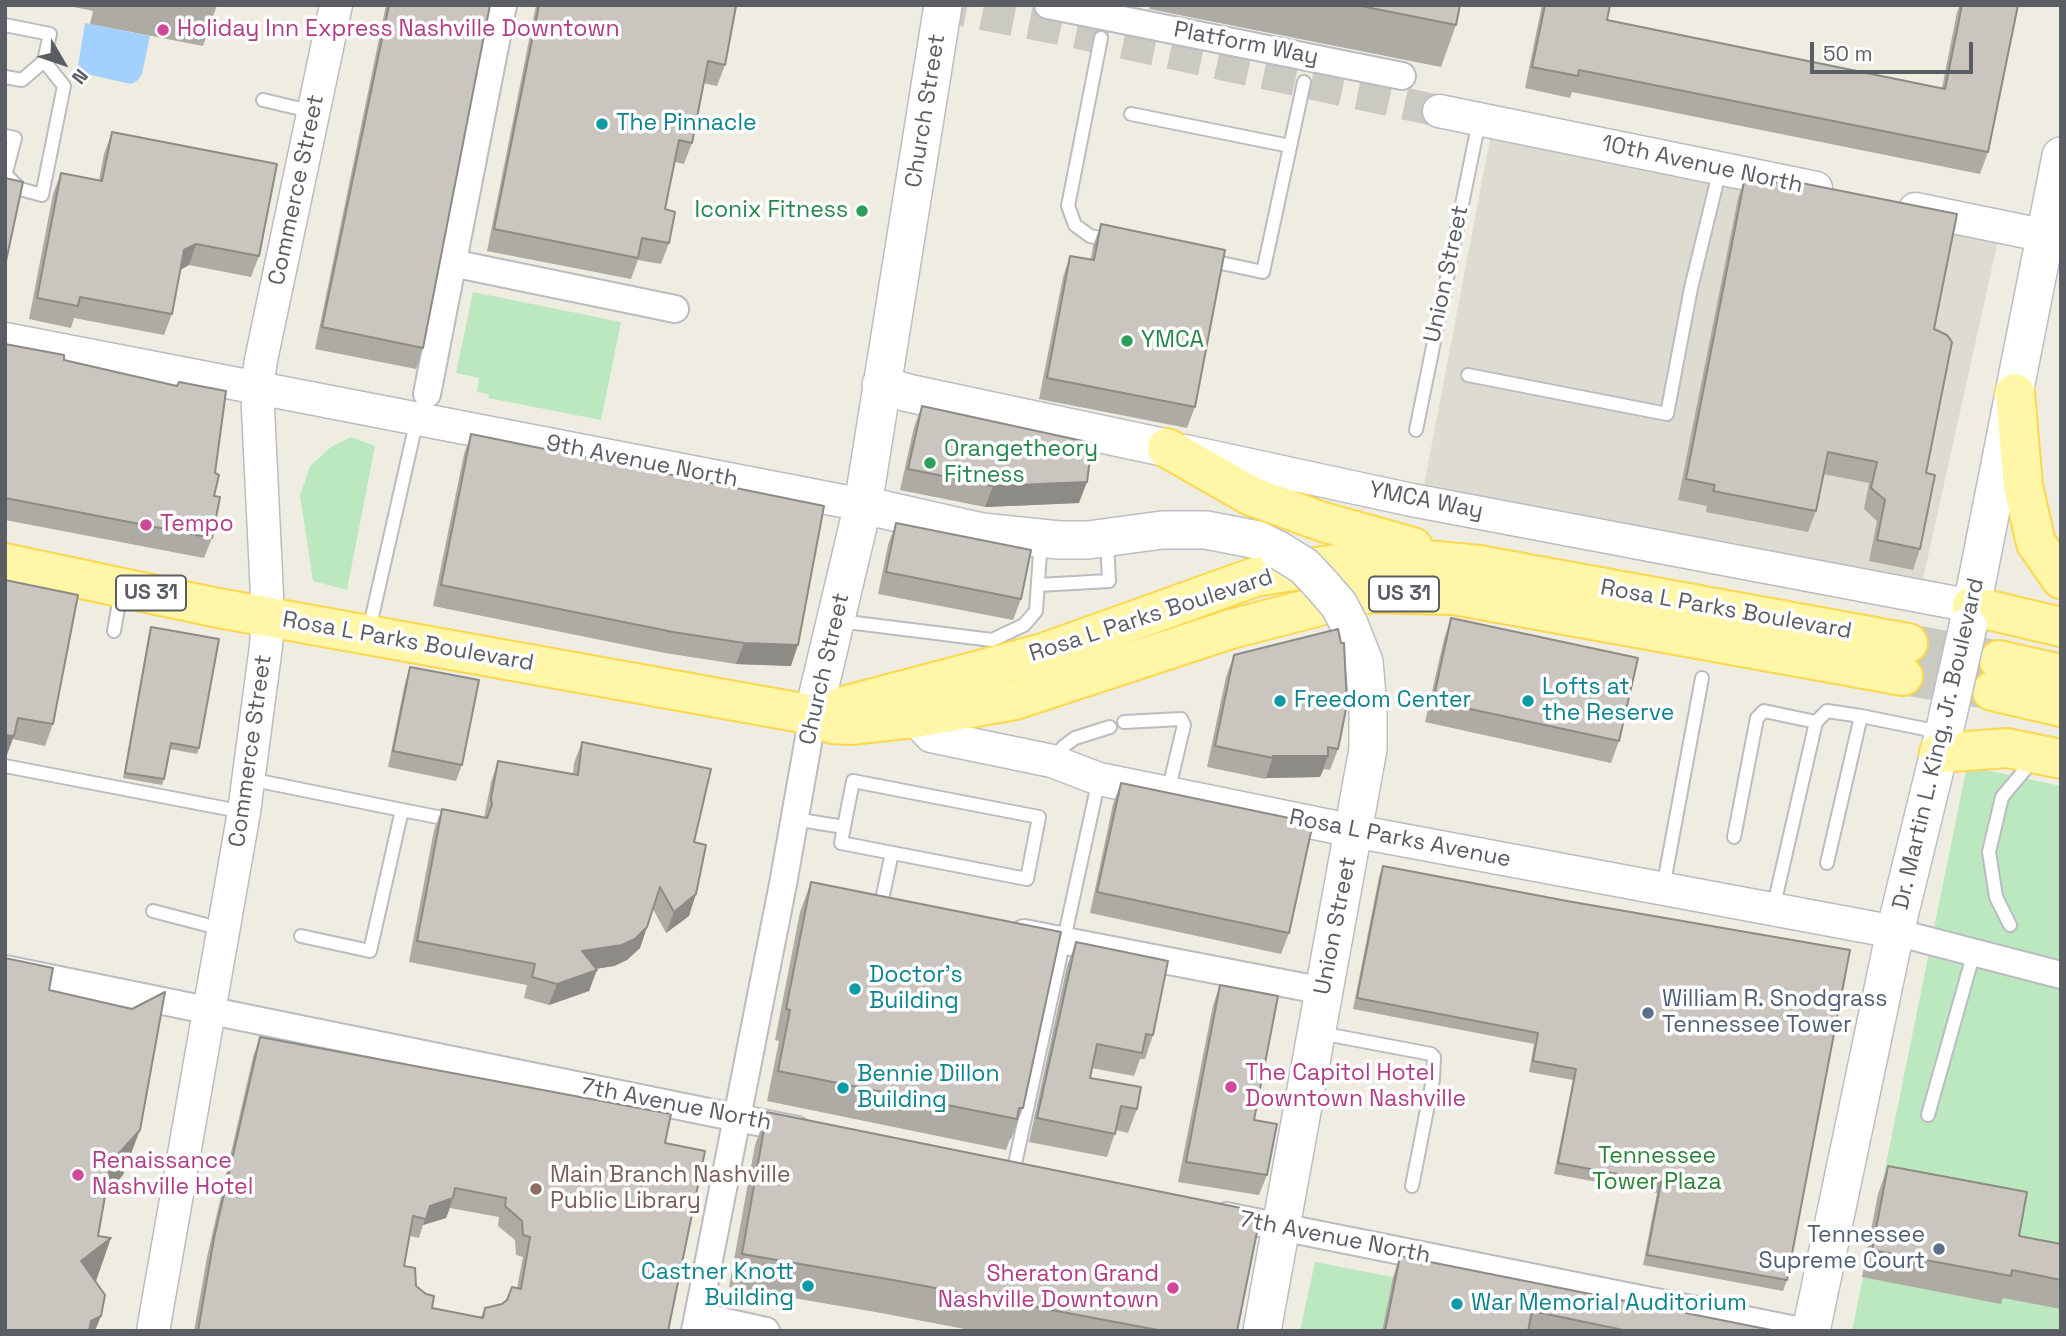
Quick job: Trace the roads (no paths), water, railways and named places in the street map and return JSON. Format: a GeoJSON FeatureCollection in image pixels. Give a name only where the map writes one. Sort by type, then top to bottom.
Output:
{"type":"FeatureCollection","features":[{"type":"Feature","properties":{"kind":"main road","name":"Church Street"},"geometry":{"type":"LineString","coordinates":[[813,715],[863,505],[943,5]]}},
{"type":"Feature","properties":{"kind":"main road","name":"Dr. Martin L. King, Jr. Boulevard"},"geometry":{"type":"LineString","coordinates":[[1811,1331],[1895,932],[1944,735],[2015,393],[2054,238],[2061,156]]}},
{"type":"Feature","properties":{"kind":"main road","name":"YMCA Way"},"geometry":{"type":"LineString","coordinates":[[881,385],[1167,447]]}},
{"type":"Feature","properties":{"kind":"main road"},"geometry":{"type":"LineString","coordinates":[[2015,393],[2023,486],[2036,543],[2061,579]]}},
{"type":"Feature","properties":{"kind":"main road"},"geometry":{"type":"LineString","coordinates":[[1167,447],[1251,496],[1323,523],[1479,565]]}},
{"type":"Feature","properties":{"kind":"main road","name":"9th Avenue North"},"geometry":{"type":"LineString","coordinates":[[863,505],[969,530],[1059,540],[1162,530],[1206,530],[1258,540],[1278,550]]}},
{"type":"Feature","properties":{"kind":"main road","name":"Union Street"},"geometry":{"type":"LineString","coordinates":[[1262,1331],[1368,748],[1364,662],[1349,624],[1339,605],[1304,566],[1278,550]]}},
{"type":"Feature","properties":{"kind":"main road","name":"Rosa L Parks Boulevard"},"geometry":{"type":"LineString","coordinates":[[5,563],[268,617],[813,715],[833,724],[850,725],[915,719],[1015,700],[1231,629],[1370,593],[1454,595],[1906,659],[1479,565],[1385,556],[1255,577],[1043,653],[901,689],[813,715]]}},
{"type":"Feature","properties":{"kind":"main road"},"geometry":{"type":"LineString","coordinates":[[1970,616],[2061,627]]}},
{"type":"Feature","properties":{"kind":"main road"},"geometry":{"type":"LineString","coordinates":[[2061,674],[1996,676],[2061,707]]}},
{"type":"Feature","properties":{"kind":"main road"},"geometry":{"type":"LineString","coordinates":[[1944,735],[2049,757]]}},
{"type":"Feature","properties":{"kind":"street","name":"Commerce Street"},"geometry":{"type":"LineString","coordinates":[[153,1331],[244,812],[268,617],[257,388],[336,5]]}},
{"type":"Feature","properties":{"kind":"street"},"geometry":{"type":"LineString","coordinates":[[422,406],[503,5]]}},
{"type":"Feature","properties":{"kind":"street","name":"Platform Way"},"geometry":{"type":"LineString","coordinates":[[1048,5],[1221,30],[1402,68]]}},
{"type":"Feature","properties":{"kind":"street","name":"10th Avenue North"},"geometry":{"type":"LineString","coordinates":[[1439,111],[1839,193]]}},
{"type":"Feature","properties":{"kind":"street"},"geometry":{"type":"LineString","coordinates":[[1892,204],[2054,238]]}},
{"type":"Feature","properties":{"kind":"street"},"geometry":{"type":"LineString","coordinates":[[452,262],[675,309]]}},
{"type":"Feature","properties":{"kind":"street","name":"9th Avenue North"},"geometry":{"type":"LineString","coordinates":[[5,339],[257,388],[422,406],[863,505]]}},
{"type":"Feature","properties":{"kind":"street","name":"YMCA Way"},"geometry":{"type":"LineString","coordinates":[[1167,447],[1970,616]]}},
{"type":"Feature","properties":{"kind":"street","name":"Church Street"},"geometry":{"type":"LineString","coordinates":[[696,1324],[783,884],[813,715]]}},
{"type":"Feature","properties":{"kind":"street","name":"Rosa L Parks Avenue"},"geometry":{"type":"LineString","coordinates":[[915,719],[931,736],[1052,761],[1100,779],[1354,831],[1895,932]]}},
{"type":"Feature","properties":{"kind":"street"},"geometry":{"type":"LineString","coordinates":[[783,884],[814,890]]}},
{"type":"Feature","properties":{"kind":"street"},"geometry":{"type":"LineString","coordinates":[[854,898],[907,909]]}},
{"type":"Feature","properties":{"kind":"street"},"geometry":{"type":"LineString","coordinates":[[998,928],[1324,991]]}},
{"type":"Feature","properties":{"kind":"street"},"geometry":{"type":"LineString","coordinates":[[1895,932],[2061,975]]}},
{"type":"Feature","properties":{"kind":"street","name":"7th Avenue North"},"geometry":{"type":"LineString","coordinates":[[5,969],[823,1135]]}},
{"type":"Feature","properties":{"kind":"street"},"geometry":{"type":"LineString","coordinates":[[985,1168],[1039,1178]]}},
{"type":"Feature","properties":{"kind":"street","name":"7th Avenue North"},"geometry":{"type":"LineString","coordinates":[[1198,1210],[1801,1331]]}},
{"type":"Feature","properties":{"kind":"street"},"geometry":{"type":"LineString","coordinates":[[696,1324],[766,1331]]}},
{"type":"Feature","properties":{"kind":"lane"},"geometry":{"type":"LineString","coordinates":[[5,25],[50,34],[44,61],[22,80],[5,77]]}},
{"type":"Feature","properties":{"kind":"lane"},"geometry":{"type":"LineString","coordinates":[[1101,38],[1068,206],[1075,225],[1090,236],[1117,242]]}},
{"type":"Feature","properties":{"kind":"lane"},"geometry":{"type":"LineString","coordinates":[[5,136],[15,138],[6,176],[20,189],[42,195],[64,86],[44,61]]}},
{"type":"Feature","properties":{"kind":"lane"},"geometry":{"type":"LineString","coordinates":[[1196,258],[1263,272],[1304,82]]}},
{"type":"Feature","properties":{"kind":"lane"},"geometry":{"type":"LineString","coordinates":[[263,100],[314,112]]}},
{"type":"Feature","properties":{"kind":"lane"},"geometry":{"type":"LineString","coordinates":[[1131,114],[1290,146]]}},
{"type":"Feature","properties":{"kind":"lane","name":"Union Street"},"geometry":{"type":"LineString","coordinates":[[1416,430],[1479,119]]}},
{"type":"Feature","properties":{"kind":"lane"},"geometry":{"type":"LineString","coordinates":[[1468,374],[1667,414],[1720,169]]}},
{"type":"Feature","properties":{"kind":"lane"},"geometry":{"type":"LineString","coordinates":[[368,635],[422,406]]}},
{"type":"Feature","properties":{"kind":"lane"},"geometry":{"type":"LineString","coordinates":[[1038,585],[1109,581],[1107,537]]}},
{"type":"Feature","properties":{"kind":"lane"},"geometry":{"type":"LineString","coordinates":[[835,620],[992,640],[1024,625],[1036,611],[1041,538]]}},
{"type":"Feature","properties":{"kind":"lane"},"geometry":{"type":"LineString","coordinates":[[114,631],[122,587]]}},
{"type":"Feature","properties":{"kind":"lane"},"geometry":{"type":"LineString","coordinates":[[1663,889],[1702,678]]}},
{"type":"Feature","properties":{"kind":"lane"},"geometry":{"type":"LineString","coordinates":[[1734,837],[1757,718],[1764,711],[1816,722]]}},
{"type":"Feature","properties":{"kind":"lane"},"geometry":{"type":"LineString","coordinates":[[1773,909],[1816,722],[1827,711],[1944,735]]}},
{"type":"Feature","properties":{"kind":"lane"},"geometry":{"type":"LineString","coordinates":[[1827,863],[1861,716]]}},
{"type":"Feature","properties":{"kind":"lane"},"geometry":{"type":"LineString","coordinates":[[1124,722],[1181,719],[1184,725],[1168,793]]}},
{"type":"Feature","properties":{"kind":"lane"},"geometry":{"type":"LineString","coordinates":[[1052,761],[1064,746],[1075,738],[1110,727]]}},
{"type":"Feature","properties":{"kind":"lane"},"geometry":{"type":"LineString","coordinates":[[2010,925],[1996,897],[1989,852],[2002,797],[2049,757]]}},
{"type":"Feature","properties":{"kind":"lane"},"geometry":{"type":"LineString","coordinates":[[5,766],[244,812]]}},
{"type":"Feature","properties":{"kind":"lane"},"geometry":{"type":"LineString","coordinates":[[248,779],[464,822]]}},
{"type":"Feature","properties":{"kind":"lane"},"geometry":{"type":"LineString","coordinates":[[1013,1173],[1100,779]]}},
{"type":"Feature","properties":{"kind":"lane"},"geometry":{"type":"LineString","coordinates":[[853,782],[1039,817],[1027,878],[841,843],[844,827],[853,782]]}},
{"type":"Feature","properties":{"kind":"lane"},"geometry":{"type":"LineString","coordinates":[[301,936],[370,951],[402,810]]}},
{"type":"Feature","properties":{"kind":"lane"},"geometry":{"type":"LineString","coordinates":[[794,819],[844,827]]}},
{"type":"Feature","properties":{"kind":"lane"},"geometry":{"type":"LineString","coordinates":[[881,904],[892,853]]}},
{"type":"Feature","properties":{"kind":"lane"},"geometry":{"type":"LineString","coordinates":[[153,911],[223,929]]}},
{"type":"Feature","properties":{"kind":"lane"},"geometry":{"type":"LineString","coordinates":[[1928,1115],[1974,952]]}},
{"type":"Feature","properties":{"kind":"lane"},"geometry":{"type":"LineString","coordinates":[[1317,1033],[1431,1054],[1434,1057],[1433,1079],[1412,1186]]}},
{"type":"Feature","properties":{"kind":"water"},"geometry":{"type":"Polygon","coordinates":[[[85,23],[150,36],[142,74],[138,80],[131,84],[77,72],[85,23]]]}},
{"type":"Feature","properties":{"kind":"tunnel"},"geometry":{"type":"LineString","coordinates":[[935,5],[1055,28],[1439,111]]}},
{"type":"Feature","properties":{"kind":"tunnel"},"geometry":{"type":"LineString","coordinates":[[1908,643],[1994,659]]}},
{"type":"Feature","properties":{"kind":"tunnel"},"geometry":{"type":"LineString","coordinates":[[1903,676],[1987,690]]}},
{"type":"Feature","properties":{"kind":"place","name":"Holiday Inn Express Nashville Downtown"},"geometry":{"type":"Point","coordinates":[163,30]}},
{"type":"Feature","properties":{"kind":"place","name":"The Pinnacle"},"geometry":{"type":"Point","coordinates":[602,124]}},
{"type":"Feature","properties":{"kind":"place","name":"Iconix Fitness"},"geometry":{"type":"Point","coordinates":[862,211]}},
{"type":"Feature","properties":{"kind":"place","name":"YMCA"},"geometry":{"type":"Point","coordinates":[1127,341]}},
{"type":"Feature","properties":{"kind":"place","name":"Orangetheory Fitness"},"geometry":{"type":"Point","coordinates":[930,463]}},
{"type":"Feature","properties":{"kind":"place","name":"Tempo"},"geometry":{"type":"Point","coordinates":[146,525]}},
{"type":"Feature","properties":{"kind":"place","name":"Freedom Center"},"geometry":{"type":"Point","coordinates":[1280,701]}},
{"type":"Feature","properties":{"kind":"place","name":"Lofts at the Reserve"},"geometry":{"type":"Point","coordinates":[1528,701]}},
{"type":"Feature","properties":{"kind":"place","name":"Doctor's Building"},"geometry":{"type":"Point","coordinates":[855,989]}},
{"type":"Feature","properties":{"kind":"place","name":"William R. Snodgrass Tennessee Tower"},"geometry":{"type":"Point","coordinates":[1648,1013]}},
{"type":"Feature","properties":{"kind":"place","name":"The Capitol Hotel Downtown Nashville"},"geometry":{"type":"Point","coordinates":[1231,1087]}},
{"type":"Feature","properties":{"kind":"place","name":"Bennie Dillon Building"},"geometry":{"type":"Point","coordinates":[843,1088]}},
{"type":"Feature","properties":{"kind":"place","name":"Renaissance Nashville Hotel"},"geometry":{"type":"Point","coordinates":[78,1175]}},
{"type":"Feature","properties":{"kind":"place","name":"Main Branch Nashville Public Library"},"geometry":{"type":"Point","coordinates":[536,1189]}},
{"type":"Feature","properties":{"kind":"place","name":"Tennessee Supreme Court"},"geometry":{"type":"Point","coordinates":[1939,1249]}},
{"type":"Feature","properties":{"kind":"place","name":"Castner Knott Building"},"geometry":{"type":"Point","coordinates":[808,1286]}},
{"type":"Feature","properties":{"kind":"place","name":"Sheraton Grand Nashville Downtown"},"geometry":{"type":"Point","coordinates":[1173,1288]}},
{"type":"Feature","properties":{"kind":"place","name":"War Memorial Auditorium"},"geometry":{"type":"Point","coordinates":[1457,1304]}},
{"type":"Feature","properties":{"kind":"park label","name":"Tennessee Tower Plaza"},"geometry":{"type":"Point","coordinates":[1657,1170]}}]}
